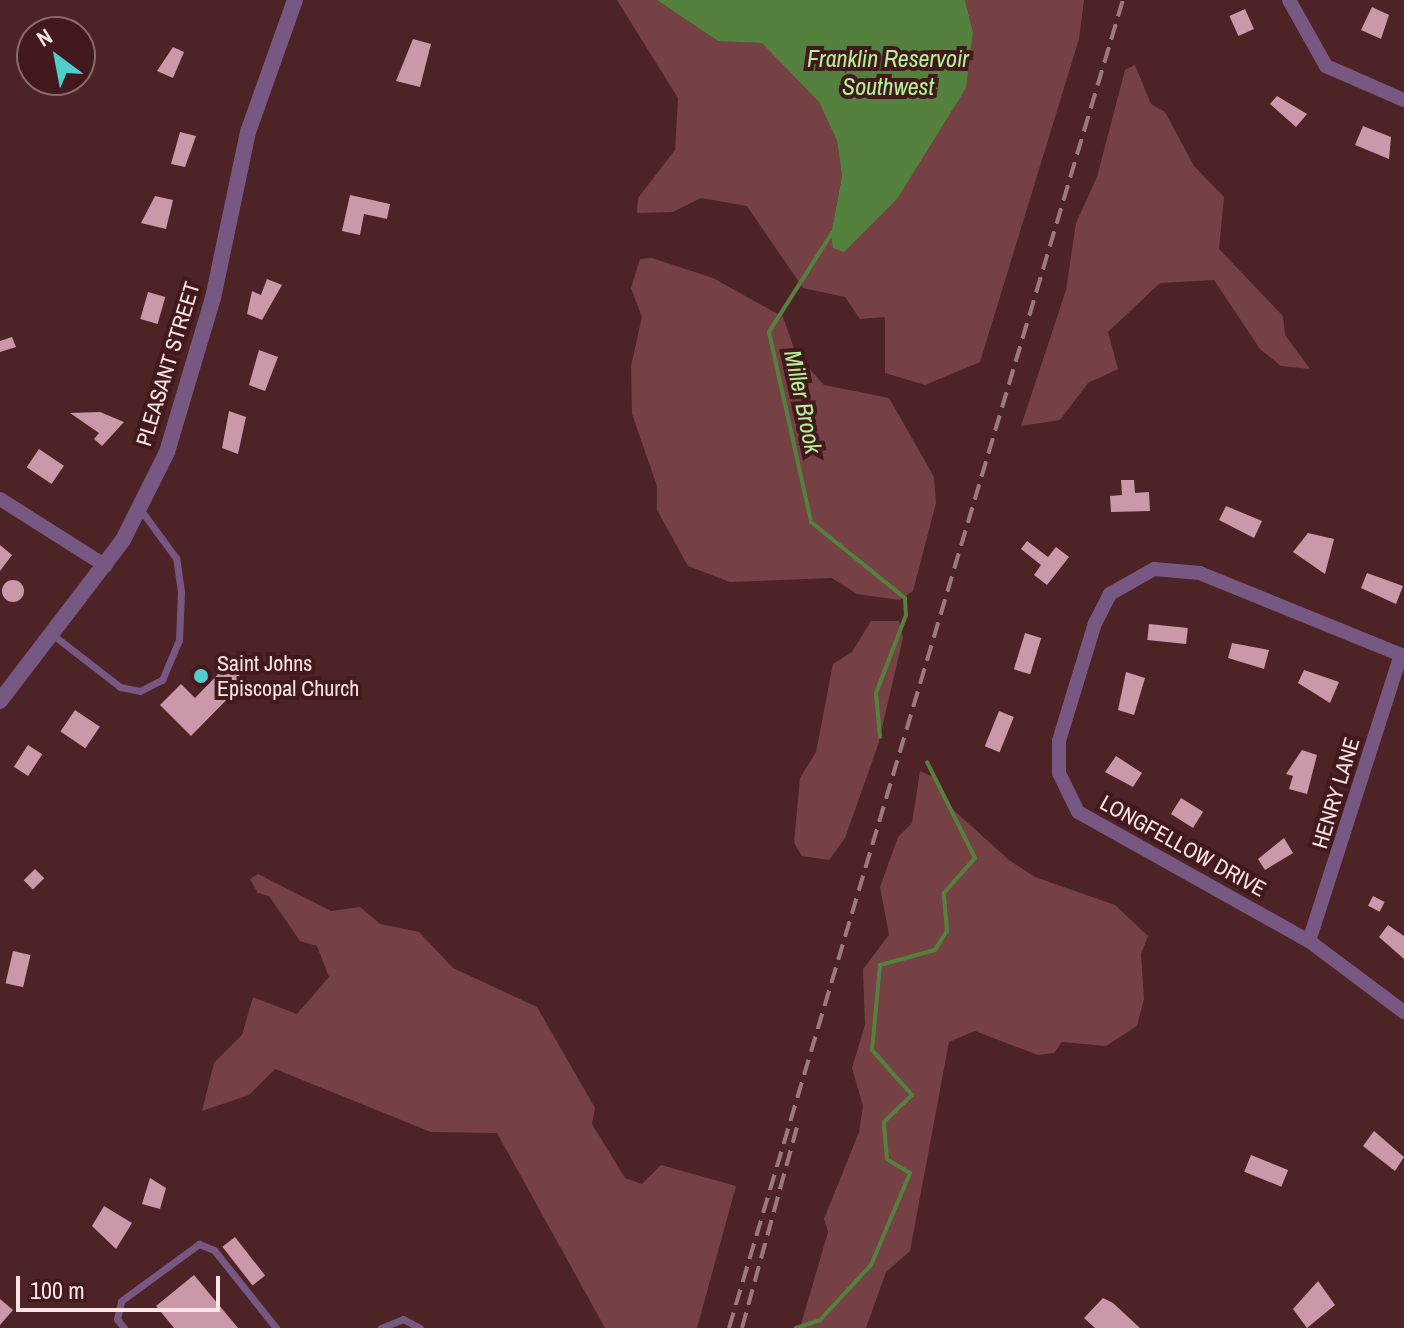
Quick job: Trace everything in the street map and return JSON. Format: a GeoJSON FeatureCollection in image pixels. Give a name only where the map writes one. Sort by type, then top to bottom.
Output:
{"type":"FeatureCollection","features":[{"type":"Feature","properties":{"kind":"street","name":"PLEASANT STREET"},"geometry":{"type":"LineString","coordinates":[[0,701],[106,566],[139,507],[188,391],[248,132],[295,0]]}},
{"type":"Feature","properties":{"kind":"street"},"geometry":{"type":"LineString","coordinates":[[1289,0],[1326,66],[1404,100]]}},
{"type":"Feature","properties":{"kind":"street"},"geometry":{"type":"LineString","coordinates":[[0,499],[106,566]]}},
{"type":"Feature","properties":{"kind":"street","name":"LONGFELLOW DRIVE"},"geometry":{"type":"LineString","coordinates":[[1402,656],[1200,573],[1169,568],[1138,575],[1110,594],[1086,647],[1059,741],[1068,799],[1109,832],[1309,941],[1404,1012]]}},
{"type":"Feature","properties":{"kind":"street","name":"HENRY LANE"},"geometry":{"type":"LineString","coordinates":[[1309,941],[1402,656]]}},
{"type":"Feature","properties":{"kind":"lane"},"geometry":{"type":"LineString","coordinates":[[53,635],[120,687],[140,691],[162,680],[179,640],[181,592],[176,558],[139,507]]}},
{"type":"Feature","properties":{"kind":"lane"},"geometry":{"type":"LineString","coordinates":[[124,1328],[117,1319],[121,1301],[199,1244],[214,1250],[276,1328]]}},
{"type":"Feature","properties":{"kind":"lane"},"geometry":{"type":"LineString","coordinates":[[381,1328],[403,1319],[420,1328]]}},
{"type":"Feature","properties":{"kind":"shaded area"},"geometry":{"type":"Polygon","coordinates":[[[617,0],[657,0],[718,40],[762,43],[791,69],[819,102],[837,141],[842,176],[831,234],[973,32],[965,0],[1084,0],[1079,39],[980,362],[925,385],[885,373],[885,317],[860,319],[845,297],[803,288],[747,206],[701,198],[673,212],[637,213],[638,198],[675,150],[678,98],[617,0]]]}},
{"type":"Feature","properties":{"kind":"shaded area"},"geometry":{"type":"Polygon","coordinates":[[[1135,65],[1151,104],[1165,112],[1194,166],[1224,197],[1219,249],[1283,316],[1285,335],[1310,369],[1281,366],[1260,349],[1214,280],[1160,283],[1108,332],[1118,369],[1088,383],[1060,420],[1021,426],[1066,290],[1076,223],[1097,177],[1125,70],[1135,65]]]}},
{"type":"Feature","properties":{"kind":"shaded area"},"geometry":{"type":"Polygon","coordinates":[[[652,258],[713,278],[783,317],[796,354],[824,385],[889,398],[934,477],[936,503],[913,591],[899,600],[857,594],[832,578],[730,582],[688,566],[657,510],[657,486],[632,414],[631,366],[642,317],[631,288],[640,259],[652,258]]]}},
{"type":"Feature","properties":{"kind":"shaded area"},"geometry":{"type":"Polygon","coordinates":[[[871,621],[899,621],[903,638],[878,745],[845,838],[829,860],[802,856],[794,843],[800,778],[816,752],[833,664],[852,652],[871,621]]]}},
{"type":"Feature","properties":{"kind":"shaded area"},"geometry":{"type":"Polygon","coordinates":[[[920,771],[937,779],[948,805],[1009,860],[1035,877],[1115,905],[1148,936],[1141,954],[1144,999],[1137,1026],[1106,1046],[1062,1042],[1054,1053],[1038,1055],[975,1031],[949,1042],[910,1251],[886,1272],[866,1328],[800,1328],[828,1232],[824,1219],[859,1132],[863,1106],[852,1068],[865,1025],[863,969],[889,935],[880,887],[898,837],[912,823],[920,771]]]}},
{"type":"Feature","properties":{"kind":"shaded area"},"geometry":{"type":"Polygon","coordinates":[[[258,874],[331,911],[360,907],[380,924],[419,932],[453,968],[537,1007],[595,1108],[592,1124],[625,1178],[642,1184],[661,1165],[736,1186],[697,1328],[605,1328],[497,1133],[431,1132],[275,1069],[249,1095],[202,1111],[214,1063],[242,1035],[253,997],[297,1014],[329,977],[317,946],[300,941],[269,896],[258,893],[250,879],[258,874]]]}},
{"type":"Feature","properties":{"kind":"water","name":"Franklin Reservoir Southwest"},"geometry":{"type":"Polygon","coordinates":[[[657,0],[965,0],[973,32],[966,88],[897,199],[844,252],[833,248],[831,234],[842,176],[837,141],[819,102],[762,43],[718,41],[657,0]]]}},
{"type":"Feature","properties":{"kind":"building"},"geometry":{"type":"Polygon","coordinates":[[[1372,7],[1389,15],[1381,39],[1361,30],[1372,7]]]}},
{"type":"Feature","properties":{"kind":"building"},"geometry":{"type":"Polygon","coordinates":[[[1245,9],[1254,29],[1238,36],[1229,16],[1245,9]]]}},
{"type":"Feature","properties":{"kind":"building"},"geometry":{"type":"Polygon","coordinates":[[[413,39],[431,44],[420,87],[396,81],[413,39]]]}},
{"type":"Feature","properties":{"kind":"building"},"geometry":{"type":"Polygon","coordinates":[[[173,47],[184,52],[173,78],[157,71],[173,47]]]}},
{"type":"Feature","properties":{"kind":"building"},"geometry":{"type":"Polygon","coordinates":[[[1277,96],[1307,114],[1296,127],[1270,104],[1277,96]]]}},
{"type":"Feature","properties":{"kind":"building"},"geometry":{"type":"Polygon","coordinates":[[[1363,126],[1391,137],[1389,159],[1355,145],[1363,126]]]}},
{"type":"Feature","properties":{"kind":"building"},"geometry":{"type":"Polygon","coordinates":[[[180,132],[196,136],[185,167],[171,164],[180,132]]]}},
{"type":"Feature","properties":{"kind":"building"},"geometry":{"type":"Polygon","coordinates":[[[350,195],[390,204],[387,219],[364,214],[360,235],[342,231],[350,195]]]}},
{"type":"Feature","properties":{"kind":"building"},"geometry":{"type":"Polygon","coordinates":[[[155,196],[173,200],[166,229],[141,223],[155,196]]]}},
{"type":"Feature","properties":{"kind":"building"},"geometry":{"type":"Polygon","coordinates":[[[267,279],[282,285],[262,320],[247,314],[252,291],[261,295],[267,279]]]}},
{"type":"Feature","properties":{"kind":"building"},"geometry":{"type":"Polygon","coordinates":[[[148,292],[165,297],[158,324],[140,319],[148,292]]]}},
{"type":"Feature","properties":{"kind":"building"},"geometry":{"type":"Polygon","coordinates":[[[12,337],[16,347],[0,352],[0,341],[12,337]]]}},
{"type":"Feature","properties":{"kind":"building"},"geometry":{"type":"Polygon","coordinates":[[[259,350],[278,357],[265,391],[249,385],[259,350]]]}},
{"type":"Feature","properties":{"kind":"building"},"geometry":{"type":"Polygon","coordinates":[[[229,411],[246,417],[238,454],[222,448],[229,411]]]}},
{"type":"Feature","properties":{"kind":"building"},"geometry":{"type":"Polygon","coordinates":[[[100,412],[124,422],[102,446],[94,439],[99,433],[70,413],[100,412]]]}},
{"type":"Feature","properties":{"kind":"building"},"geometry":{"type":"Polygon","coordinates":[[[39,449],[64,466],[52,484],[27,467],[39,449]]]}},
{"type":"Feature","properties":{"kind":"building"},"geometry":{"type":"Polygon","coordinates":[[[1121,480],[1134,480],[1135,493],[1149,492],[1150,511],[1111,512],[1110,496],[1122,495],[1121,480]]]}},
{"type":"Feature","properties":{"kind":"building"},"geometry":{"type":"Polygon","coordinates":[[[1226,506],[1262,521],[1254,538],[1219,520],[1226,506]]]}},
{"type":"Feature","properties":{"kind":"building"},"geometry":{"type":"Polygon","coordinates":[[[1308,533],[1334,539],[1325,574],[1293,552],[1308,533]]]}},
{"type":"Feature","properties":{"kind":"building"},"geometry":{"type":"Polygon","coordinates":[[[1027,541],[1048,557],[1056,547],[1069,557],[1047,585],[1034,575],[1041,565],[1021,549],[1027,541]]]}},
{"type":"Feature","properties":{"kind":"building"},"geometry":{"type":"Polygon","coordinates":[[[0,545],[12,555],[0,571],[0,545]]]}},
{"type":"Feature","properties":{"kind":"building"},"geometry":{"type":"Polygon","coordinates":[[[1367,573],[1403,586],[1396,604],[1361,588],[1367,573]]]}},
{"type":"Feature","properties":{"kind":"building"},"geometry":{"type":"Polygon","coordinates":[[[13,580],[21,583],[24,591],[21,599],[13,602],[5,599],[2,591],[5,583],[13,580]]]}},
{"type":"Feature","properties":{"kind":"building"},"geometry":{"type":"Polygon","coordinates":[[[1149,624],[1188,628],[1186,644],[1147,640],[1149,624]]]}},
{"type":"Feature","properties":{"kind":"building"},"geometry":{"type":"Polygon","coordinates":[[[1025,633],[1041,638],[1030,674],[1014,669],[1025,633]]]}},
{"type":"Feature","properties":{"kind":"building"},"geometry":{"type":"Polygon","coordinates":[[[1232,643],[1269,650],[1264,669],[1228,658],[1232,643]]]}},
{"type":"Feature","properties":{"kind":"building"},"geometry":{"type":"Polygon","coordinates":[[[228,664],[245,681],[191,736],[160,705],[181,684],[195,698],[228,664]]]}},
{"type":"Feature","properties":{"kind":"building"},"geometry":{"type":"Polygon","coordinates":[[[1304,670],[1339,682],[1330,703],[1298,683],[1304,670]]]}},
{"type":"Feature","properties":{"kind":"building"},"geometry":{"type":"Polygon","coordinates":[[[1126,672],[1145,678],[1134,715],[1118,710],[1126,672]]]}},
{"type":"Feature","properties":{"kind":"building"},"geometry":{"type":"Polygon","coordinates":[[[75,710],[100,727],[85,748],[60,732],[75,710]]]}},
{"type":"Feature","properties":{"kind":"building"},"geometry":{"type":"Polygon","coordinates":[[[999,711],[1014,717],[1000,752],[985,746],[999,711]]]}},
{"type":"Feature","properties":{"kind":"building"},"geometry":{"type":"Polygon","coordinates":[[[28,745],[42,754],[28,776],[14,767],[28,745]]]}},
{"type":"Feature","properties":{"kind":"building"},"geometry":{"type":"Polygon","coordinates":[[[1302,750],[1317,755],[1307,794],[1289,789],[1293,776],[1286,774],[1302,750]]]}},
{"type":"Feature","properties":{"kind":"building"},"geometry":{"type":"Polygon","coordinates":[[[1116,756],[1142,773],[1133,787],[1105,772],[1116,756]]]}},
{"type":"Feature","properties":{"kind":"building"},"geometry":{"type":"Polygon","coordinates":[[[1181,798],[1203,812],[1193,828],[1171,814],[1181,798]]]}},
{"type":"Feature","properties":{"kind":"building"},"geometry":{"type":"Polygon","coordinates":[[[1284,838],[1293,853],[1265,870],[1258,859],[1284,838]]]}},
{"type":"Feature","properties":{"kind":"building"},"geometry":{"type":"Polygon","coordinates":[[[35,869],[44,878],[33,890],[24,880],[35,869]]]}},
{"type":"Feature","properties":{"kind":"building"},"geometry":{"type":"Polygon","coordinates":[[[1373,896],[1385,902],[1380,912],[1368,906],[1373,896]]]}},
{"type":"Feature","properties":{"kind":"building"},"geometry":{"type":"Polygon","coordinates":[[[1388,925],[1404,936],[1404,959],[1379,937],[1388,925]]]}},
{"type":"Feature","properties":{"kind":"building"},"geometry":{"type":"Polygon","coordinates":[[[13,951],[31,955],[23,987],[6,983],[13,951]]]}},
{"type":"Feature","properties":{"kind":"building"},"geometry":{"type":"Polygon","coordinates":[[[1374,1131],[1404,1157],[1395,1171],[1363,1146],[1374,1131]]]}},
{"type":"Feature","properties":{"kind":"building"},"geometry":{"type":"Polygon","coordinates":[[[1251,1155],[1288,1170],[1281,1187],[1244,1172],[1251,1155]]]}},
{"type":"Feature","properties":{"kind":"building"},"geometry":{"type":"Polygon","coordinates":[[[150,1178],[166,1188],[160,1209],[142,1204],[150,1178]]]}},
{"type":"Feature","properties":{"kind":"building"},"geometry":{"type":"Polygon","coordinates":[[[104,1206],[132,1223],[116,1249],[92,1226],[104,1206]]]}},
{"type":"Feature","properties":{"kind":"building"},"geometry":{"type":"Polygon","coordinates":[[[235,1237],[265,1276],[253,1285],[222,1247],[235,1237]]]}},
{"type":"Feature","properties":{"kind":"building"},"geometry":{"type":"Polygon","coordinates":[[[194,1275],[238,1328],[174,1328],[156,1306],[194,1275]]]}},
{"type":"Feature","properties":{"kind":"building"},"geometry":{"type":"Polygon","coordinates":[[[1318,1281],[1335,1305],[1307,1328],[1293,1309],[1318,1281]]]}},
{"type":"Feature","properties":{"kind":"building"},"geometry":{"type":"Polygon","coordinates":[[[1103,1298],[1113,1303],[1140,1328],[1095,1328],[1084,1318],[1103,1298]]]}},
{"type":"Feature","properties":{"kind":"building"},"geometry":{"type":"Polygon","coordinates":[[[0,1299],[13,1310],[0,1325],[0,1299]]]}},
{"type":"Feature","properties":{"kind":"waterway","name":"Miller Brook"},"geometry":{"type":"LineString","coordinates":[[832,233],[769,332],[811,522],[905,598],[906,615],[876,693],[880,737]]}},
{"type":"Feature","properties":{"kind":"waterway","name":"Miller Brook"},"geometry":{"type":"LineString","coordinates":[[796,1328],[820,1320],[871,1265],[910,1173],[887,1159],[884,1122],[912,1095],[872,1050],[880,965],[935,950],[947,931],[944,893],[975,858],[927,762]]}},
{"type":"Feature","properties":{"kind":"railway"},"geometry":{"type":"LineString","coordinates":[[729,1328],[1123,0]]}},
{"type":"Feature","properties":{"kind":"railway"},"geometry":{"type":"LineString","coordinates":[[742,1328],[797,1127]]}},
{"type":"Feature","properties":{"kind":"place","name":"Saint Johns Episcopal Church"},"geometry":{"type":"Point","coordinates":[201,676]}}]}
